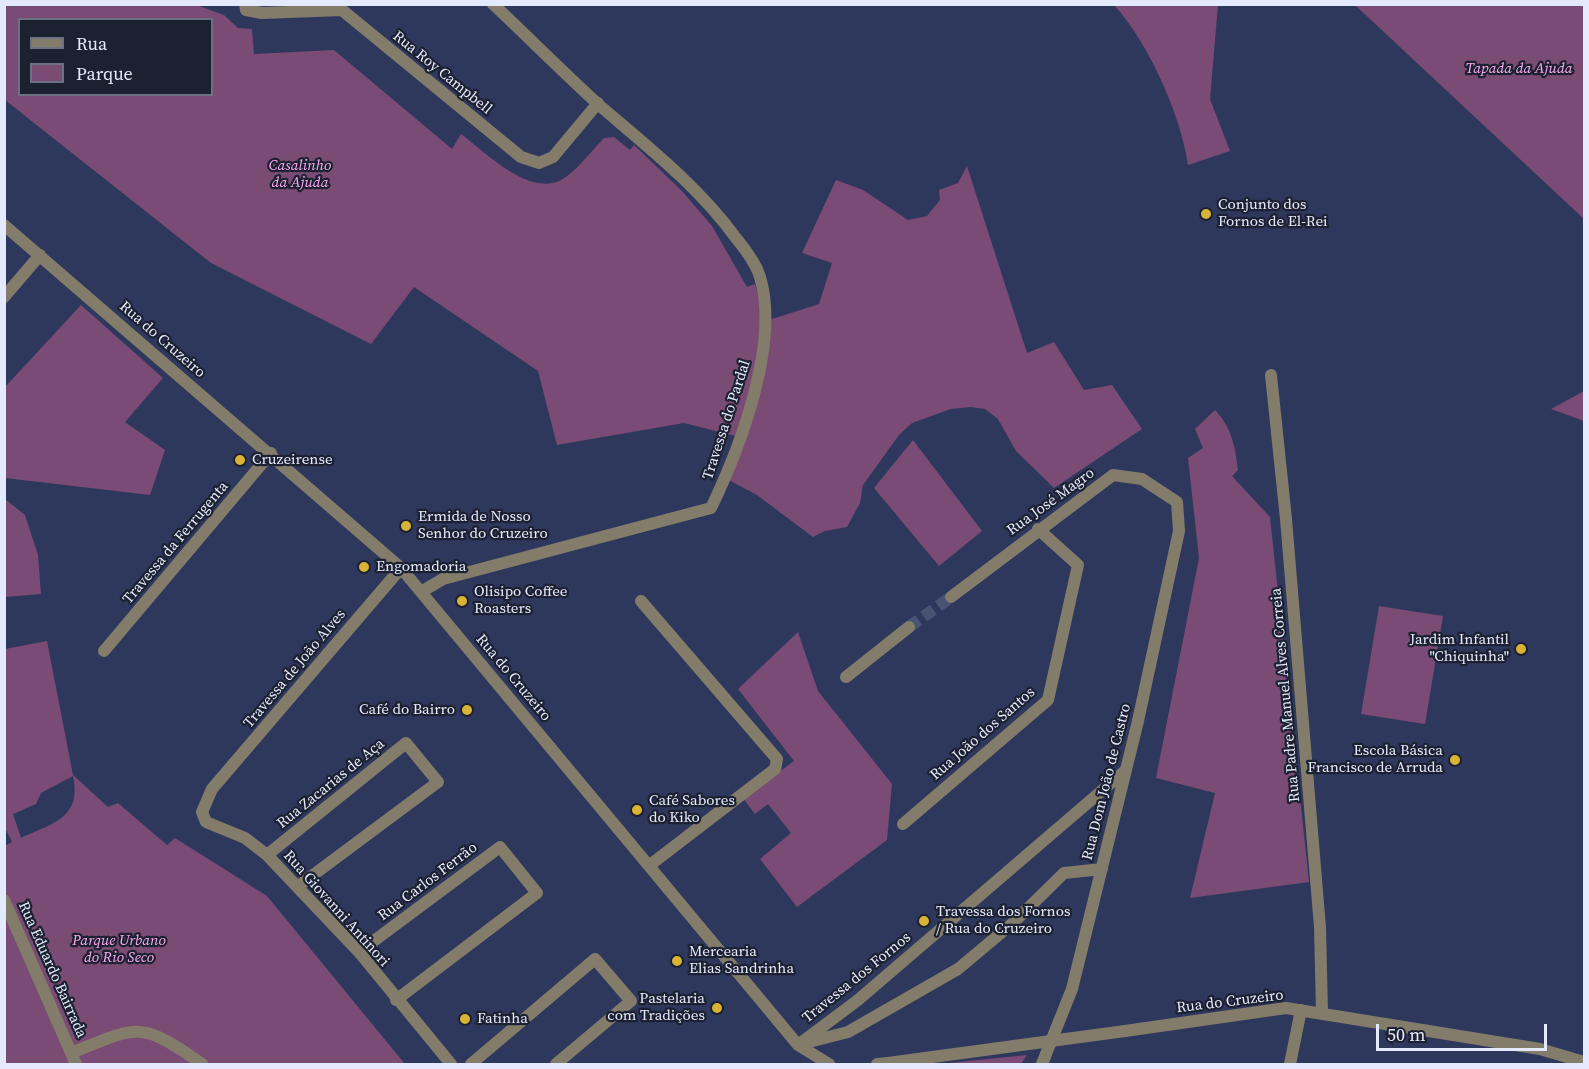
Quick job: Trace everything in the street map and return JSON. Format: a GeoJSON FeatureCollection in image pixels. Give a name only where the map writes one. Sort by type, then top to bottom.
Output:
{"type":"FeatureCollection","features":[{"type":"Feature","properties":{"kind":"street","name":"Rua Roy Campbell"},"geometry":{"type":"LineString","coordinates":[[246,4],[246,10],[262,13],[342,10],[521,157],[539,164],[552,157],[598,103]]}},
{"type":"Feature","properties":{"kind":"street"},"geometry":{"type":"LineString","coordinates":[[493,4],[598,103]]}},
{"type":"Feature","properties":{"kind":"street","name":"Travessa do Pardal"},"geometry":{"type":"LineString","coordinates":[[421,592],[443,579],[711,508],[725,478],[763,366],[766,321],[760,276],[724,222],[690,183],[598,103]]}},
{"type":"Feature","properties":{"kind":"street","name":"Rua do Cruzeiro"},"geometry":{"type":"LineString","coordinates":[[4,225],[271,453],[400,568],[798,1045],[829,1065]]}},
{"type":"Feature","properties":{"kind":"street"},"geometry":{"type":"LineString","coordinates":[[4,297],[40,255]]}},
{"type":"Feature","properties":{"kind":"street","name":"Rua Padre Manuel Alves Correia"},"geometry":{"type":"LineString","coordinates":[[1271,375],[1287,519],[1320,927],[1322,1013]]}},
{"type":"Feature","properties":{"kind":"street","name":"Travessa da Ferrugenta"},"geometry":{"type":"LineString","coordinates":[[104,651],[271,453]]}},
{"type":"Feature","properties":{"kind":"street","name":"Rua José Magro"},"geometry":{"type":"LineString","coordinates":[[951,597],[1038,529],[1113,475],[1142,479],[1177,502]]}},
{"type":"Feature","properties":{"kind":"street","name":"Rua Dom João de Castro"},"geometry":{"type":"LineString","coordinates":[[1042,1065],[1072,989],[1126,770],[1179,531],[1177,502]]}},
{"type":"Feature","properties":{"kind":"street","name":"Rua João dos Santos"},"geometry":{"type":"LineString","coordinates":[[903,824],[1048,700],[1078,565],[1038,529]]}},
{"type":"Feature","properties":{"kind":"street","name":"Travessa de João Alves"},"geometry":{"type":"LineString","coordinates":[[212,789],[400,568]]}},
{"type":"Feature","properties":{"kind":"street"},"geometry":{"type":"LineString","coordinates":[[640,601],[777,759],[775,769],[650,865]]}},
{"type":"Feature","properties":{"kind":"street"},"geometry":{"type":"LineString","coordinates":[[846,677],[909,627]]}},
{"type":"Feature","properties":{"kind":"street","name":"Rua Zacarias de Aça"},"geometry":{"type":"LineString","coordinates":[[267,855],[406,743],[438,783],[297,887]]}},
{"type":"Feature","properties":{"kind":"street","name":"Travessa dos Fornos"},"geometry":{"type":"LineString","coordinates":[[798,1045],[858,1000],[1126,770]]}},
{"type":"Feature","properties":{"kind":"street","name":"Rua Giovanni Antinori"},"geometry":{"type":"LineString","coordinates":[[212,789],[202,812],[206,822],[245,838],[267,855],[359,952],[451,1065]]}},
{"type":"Feature","properties":{"kind":"street","name":"Rua Carlos Ferrão"},"geometry":{"type":"LineString","coordinates":[[359,952],[500,847],[537,893],[396,1000]]}},
{"type":"Feature","properties":{"kind":"street","name":"Travessa dos Fornos"},"geometry":{"type":"LineString","coordinates":[[798,1045],[848,1032],[958,969],[1014,922],[1064,873],[1102,869]]}},
{"type":"Feature","properties":{"kind":"street","name":"Rua Eduardo Bairrada"},"geometry":{"type":"LineString","coordinates":[[4,900],[74,1059]]}},
{"type":"Feature","properties":{"kind":"street"},"geometry":{"type":"LineString","coordinates":[[471,1065],[595,960],[631,1001],[556,1065]]}},
{"type":"Feature","properties":{"kind":"street","name":"Rua do Cruzeiro"},"geometry":{"type":"LineString","coordinates":[[882,1064],[1272,1009],[1322,1013],[1540,1050],[1584,1062]]}},
{"type":"Feature","properties":{"kind":"street"},"geometry":{"type":"LineString","coordinates":[[1290,1065],[1301,1010]]}},
{"type":"Feature","properties":{"kind":"street"},"geometry":{"type":"LineString","coordinates":[[74,1059],[115,1035],[130,1031],[146,1031],[166,1039],[202,1065]]}},
{"type":"Feature","properties":{"kind":"green space","name":"Casalinho da Ajuda"},"geometry":{"type":"Polygon","coordinates":[[[4,5],[196,5],[224,15],[238,28],[252,29],[254,54],[334,50],[452,149],[461,134],[508,170],[535,183],[548,184],[561,180],[578,166],[604,138],[614,137],[630,150],[634,145],[682,191],[712,226],[747,287],[755,284],[766,321],[819,304],[832,263],[802,253],[836,180],[863,190],[908,220],[927,216],[940,200],[939,190],[958,183],[967,166],[1027,353],[1054,342],[1084,390],[1112,385],[1142,429],[1054,488],[1016,451],[998,419],[985,409],[970,407],[951,409],[912,423],[899,435],[863,485],[860,503],[847,527],[825,531],[813,537],[757,495],[725,478],[739,437],[684,423],[557,445],[538,371],[414,287],[371,344],[211,263],[5,100],[4,5]]]}},
{"type":"Feature","properties":{"kind":"green space"},"geometry":{"type":"Polygon","coordinates":[[[1114,5],[1218,5],[1210,99],[1230,151],[1188,165],[1178,124],[1161,80],[1139,39],[1114,5]]]}},
{"type":"Feature","properties":{"kind":"green space","name":"Tapada da Ajuda"},"geometry":{"type":"Polygon","coordinates":[[[1355,5],[1584,5],[1584,219],[1355,5]]]}},
{"type":"Feature","properties":{"kind":"green space"},"geometry":{"type":"Polygon","coordinates":[[[81,305],[163,378],[125,422],[165,450],[150,495],[5,478],[5,387],[81,305]]]}},
{"type":"Feature","properties":{"kind":"green space"},"geometry":{"type":"Polygon","coordinates":[[[1584,391],[1584,421],[1551,409],[1584,391]]]}},
{"type":"Feature","properties":{"kind":"green space"},"geometry":{"type":"Polygon","coordinates":[[[1215,410],[1229,431],[1234,445],[1238,470],[1232,476],[1270,517],[1309,882],[1190,898],[1215,793],[1156,778],[1199,558],[1188,458],[1203,448],[1195,429],[1215,410]]]}},
{"type":"Feature","properties":{"kind":"green space"},"geometry":{"type":"Polygon","coordinates":[[[913,440],[982,531],[939,566],[874,488],[913,440]]]}},
{"type":"Feature","properties":{"kind":"green space"},"geometry":{"type":"Polygon","coordinates":[[[5,499],[25,515],[38,555],[41,594],[5,597],[5,499]]]}},
{"type":"Feature","properties":{"kind":"green space"},"geometry":{"type":"Polygon","coordinates":[[[1379,606],[1443,616],[1425,724],[1361,714],[1379,606]]]}},
{"type":"Feature","properties":{"kind":"green space"},"geometry":{"type":"Polygon","coordinates":[[[798,632],[818,691],[892,784],[887,840],[797,907],[760,859],[791,833],[768,804],[755,814],[743,798],[794,761],[738,689],[798,632]]]}},
{"type":"Feature","properties":{"kind":"green space","name":"Parque Urbano do Rio Seco"},"geometry":{"type":"Polygon","coordinates":[[[47,641],[73,775],[108,807],[118,803],[167,845],[175,838],[267,896],[405,1064],[5,1064],[4,846],[12,842],[4,826],[5,649],[47,641]],[[73,776],[41,793],[36,804],[13,814],[21,838],[62,817],[69,810],[75,790],[73,776]]]}},
{"type":"Feature","properties":{"kind":"green space"},"geometry":{"type":"Polygon","coordinates":[[[1027,1055],[1021,1064],[939,1064],[1027,1055]]]}},
{"type":"Feature","properties":{"kind":"tunnel"},"geometry":{"type":"LineString","coordinates":[[909,627],[951,597]]}},
{"type":"Feature","properties":{"kind":"place","name":"Conjunto dos Fornos de El-Rei"},"geometry":{"type":"Point","coordinates":[1206,214]}},
{"type":"Feature","properties":{"kind":"place","name":"Cruzeirense"},"geometry":{"type":"Point","coordinates":[240,460]}},
{"type":"Feature","properties":{"kind":"place","name":"Ermida de Nosso Senhor do Cruzeiro"},"geometry":{"type":"Point","coordinates":[406,526]}},
{"type":"Feature","properties":{"kind":"place","name":"Engomadoria"},"geometry":{"type":"Point","coordinates":[364,567]}},
{"type":"Feature","properties":{"kind":"place","name":"Olisipo Coffee Roasters"},"geometry":{"type":"Point","coordinates":[462,601]}},
{"type":"Feature","properties":{"kind":"place","name":"Jardim Infantil \"Chiquinha\""},"geometry":{"type":"Point","coordinates":[1521,649]}},
{"type":"Feature","properties":{"kind":"place","name":"Café do Bairro"},"geometry":{"type":"Point","coordinates":[467,710]}},
{"type":"Feature","properties":{"kind":"place","name":"Escola Básica Francisco de Arruda"},"geometry":{"type":"Point","coordinates":[1455,760]}},
{"type":"Feature","properties":{"kind":"place","name":"Café Sabores do Kiko"},"geometry":{"type":"Point","coordinates":[637,810]}},
{"type":"Feature","properties":{"kind":"place","name":"Travessa dos Fornos / Rua do Cruzeiro"},"geometry":{"type":"Point","coordinates":[924,921]}},
{"type":"Feature","properties":{"kind":"place","name":"Mercearia Elias Sandrinha"},"geometry":{"type":"Point","coordinates":[677,961]}},
{"type":"Feature","properties":{"kind":"place","name":"Pastelaria com Tradições"},"geometry":{"type":"Point","coordinates":[717,1008]}},
{"type":"Feature","properties":{"kind":"place","name":"Fatinha"},"geometry":{"type":"Point","coordinates":[465,1019]}}]}
